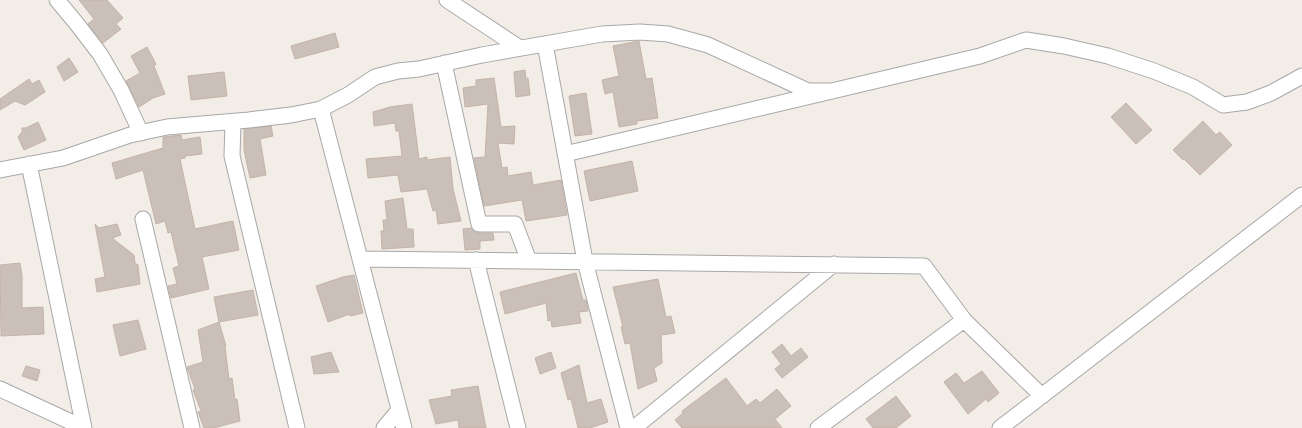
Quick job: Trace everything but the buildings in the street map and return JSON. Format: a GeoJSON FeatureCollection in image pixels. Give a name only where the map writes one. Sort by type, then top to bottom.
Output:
{"type":"FeatureCollection","features":[{"type":"Feature","properties":{"kind":"street"},"geometry":{"type":"LineString","coordinates":[[57,0],[100,54],[121,90],[141,133]]}},
{"type":"Feature","properties":{"kind":"street"},"geometry":{"type":"LineString","coordinates":[[447,0],[520,48]]}},
{"type":"Feature","properties":{"kind":"street"},"geometry":{"type":"LineString","coordinates":[[0,170],[63,158],[130,135],[167,127],[233,122],[291,115],[321,109],[348,95],[375,77],[398,71],[419,70],[444,63],[520,48],[602,34],[640,32],[668,34],[708,45],[808,91],[833,91]]}},
{"type":"Feature","properties":{"kind":"street"},"geometry":{"type":"LineString","coordinates":[[565,154],[980,56],[1026,40],[1064,46],[1108,56],[1193,87],[1223,106],[1247,102],[1271,93],[1302,76]]}},
{"type":"Feature","properties":{"kind":"street"},"geometry":{"type":"LineString","coordinates":[[545,44],[585,261],[628,428]]}},
{"type":"Feature","properties":{"kind":"street"},"geometry":{"type":"LineString","coordinates":[[444,63],[479,224],[515,224],[528,261]]}},
{"type":"Feature","properties":{"kind":"street"},"geometry":{"type":"LineString","coordinates":[[321,109],[404,428]]}},
{"type":"Feature","properties":{"kind":"street"},"geometry":{"type":"LineString","coordinates":[[233,122],[232,156],[297,428]]}},
{"type":"Feature","properties":{"kind":"street"},"geometry":{"type":"LineString","coordinates":[[29,164],[84,428]]}},
{"type":"Feature","properties":{"kind":"street"},"geometry":{"type":"LineString","coordinates":[[1000,428],[1302,195]]}},
{"type":"Feature","properties":{"kind":"street"},"geometry":{"type":"LineString","coordinates":[[143,219],[192,428]]}},
{"type":"Feature","properties":{"kind":"street"},"geometry":{"type":"LineString","coordinates":[[360,259],[924,266],[964,320],[1042,396]]}},
{"type":"Feature","properties":{"kind":"street"},"geometry":{"type":"LineString","coordinates":[[476,260],[518,428]]}},
{"type":"Feature","properties":{"kind":"street"},"geometry":{"type":"LineString","coordinates":[[634,428],[834,264]]}},
{"type":"Feature","properties":{"kind":"street"},"geometry":{"type":"LineString","coordinates":[[818,428],[964,320]]}},
{"type":"Feature","properties":{"kind":"street"},"geometry":{"type":"LineString","coordinates":[[0,389],[84,428]]}},
{"type":"Feature","properties":{"kind":"street"},"geometry":{"type":"LineString","coordinates":[[384,428],[399,410]]}}]}
